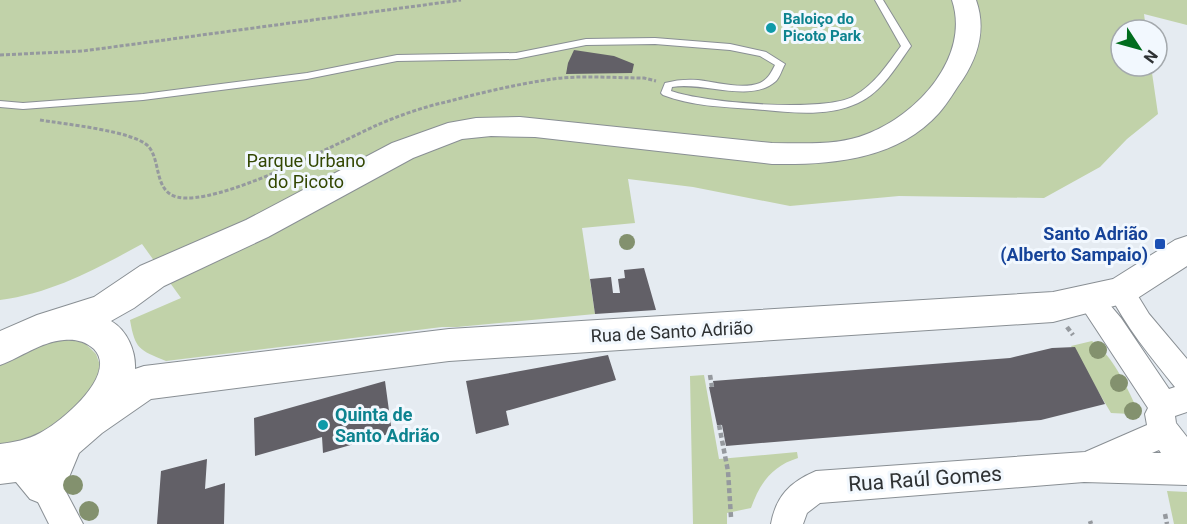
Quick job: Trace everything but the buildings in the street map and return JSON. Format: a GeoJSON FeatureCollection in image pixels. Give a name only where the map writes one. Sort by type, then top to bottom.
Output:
{"type":"FeatureCollection","features":[{"type":"Feature","properties":{"kind":"street"},"geometry":{"type":"LineString","coordinates":[[7,342],[89,316],[123,298],[142,281],[162,270],[249,233],[395,154],[449,133],[517,126],[785,155],[855,150],[887,138],[910,123],[929,107],[946,86],[970,35],[964,0]]}},
{"type":"Feature","properties":{"kind":"street","name":"Rua de Santo Adrião"},"geometry":{"type":"LineString","coordinates":[[23,469],[76,431],[130,375],[449,345],[1053,307],[1105,296],[1187,249]]}},
{"type":"Feature","properties":{"kind":"street"},"geometry":{"type":"LineString","coordinates":[[1105,296],[1139,322],[1187,380]]}},
{"type":"Feature","properties":{"kind":"street"},"geometry":{"type":"LineString","coordinates":[[1105,296],[1111,326],[1171,412],[1173,447],[1187,459]]}},
{"type":"Feature","properties":{"kind":"street"},"geometry":{"type":"LineString","coordinates":[[101,333],[123,298]]}},
{"type":"Feature","properties":{"kind":"street"},"geometry":{"type":"LineString","coordinates":[[54,326],[80,325],[101,333],[114,348],[130,375]]}},
{"type":"Feature","properties":{"kind":"street","name":"Rua Raúl Gomes"},"geometry":{"type":"LineString","coordinates":[[1084,467],[1171,412]]}},
{"type":"Feature","properties":{"kind":"street","name":"Rua Raúl Gomes"},"geometry":{"type":"LineString","coordinates":[[787,524],[793,504],[800,495],[816,487],[1084,467],[1187,469]]}},
{"type":"Feature","properties":{"kind":"street"},"geometry":{"type":"LineString","coordinates":[[23,469],[67,524]]}},
{"type":"Feature","properties":{"kind":"lane"},"geometry":{"type":"LineString","coordinates":[[0,104],[52,105],[142,97],[307,76],[397,58],[516,56],[586,42],[655,41],[730,47],[763,54],[780,64],[778,75],[770,82],[749,88],[729,89],[689,82],[676,82],[668,85],[666,93],[678,98],[699,102],[782,108],[823,108],[860,98],[874,86],[906,46],[879,0]]}},
{"type":"Feature","properties":{"kind":"path"},"geometry":{"type":"LineString","coordinates":[[0,55],[117,47],[461,0]]}},
{"type":"Feature","properties":{"kind":"path"},"geometry":{"type":"LineString","coordinates":[[30,119],[131,136],[149,147],[157,165],[160,181],[167,192],[177,197],[197,197],[243,186],[380,124],[444,102],[554,79],[644,78],[668,85]]}},
{"type":"Feature","properties":{"kind":"path"},"geometry":{"type":"LineString","coordinates":[[710,375],[712,387]]}},
{"type":"Feature","properties":{"kind":"path"},"geometry":{"type":"LineString","coordinates":[[719,425],[728,471],[731,517]]}},
{"type":"Feature","properties":{"kind":"path"},"geometry":{"type":"LineString","coordinates":[[1165,514],[1167,524]]}},
{"type":"Feature","properties":{"kind":"green space","name":"Parque Urbano do Picoto"},"geometry":{"type":"Polygon","coordinates":[[[0,0],[1187,0],[1187,25],[1169,20],[1169,18],[1144,14],[1144,18],[1109,18],[1109,78],[1153,78],[1158,114],[1127,139],[1100,167],[1044,198],[899,196],[790,206],[693,187],[628,179],[635,223],[582,228],[595,314],[442,327],[166,361],[144,351],[136,343],[130,320],[181,298],[142,244],[74,279],[38,292],[0,300],[0,0]]]}},
{"type":"Feature","properties":{"kind":"green space"},"geometry":{"type":"Polygon","coordinates":[[[72,339],[86,344],[96,354],[100,365],[98,380],[64,427],[0,449],[0,363],[34,344],[72,339]]]}},
{"type":"Feature","properties":{"kind":"green space"},"geometry":{"type":"Polygon","coordinates":[[[1092,341],[1106,354],[1123,380],[1136,407],[1131,414],[1111,413],[1071,346],[1092,341]]]}},
{"type":"Feature","properties":{"kind":"green space"},"geometry":{"type":"Polygon","coordinates":[[[704,375],[719,459],[797,452],[798,458],[781,466],[768,477],[758,491],[751,508],[727,513],[727,524],[693,524],[690,376],[704,375]]]}},
{"type":"Feature","properties":{"kind":"green space"},"geometry":{"type":"Polygon","coordinates":[[[1167,491],[1187,492],[1187,524],[1174,524],[1167,491]]]}},
{"type":"Feature","properties":{"kind":"place","name":"Baloiço do Picoto Park"},"geometry":{"type":"Point","coordinates":[771,28]}},
{"type":"Feature","properties":{"kind":"place","name":"Santo Adrião (Alberto Sampaio)"},"geometry":{"type":"Point","coordinates":[1160,244]}},
{"type":"Feature","properties":{"kind":"place","name":"Quinta de Santo Adrião"},"geometry":{"type":"Point","coordinates":[323,425]}}]}
